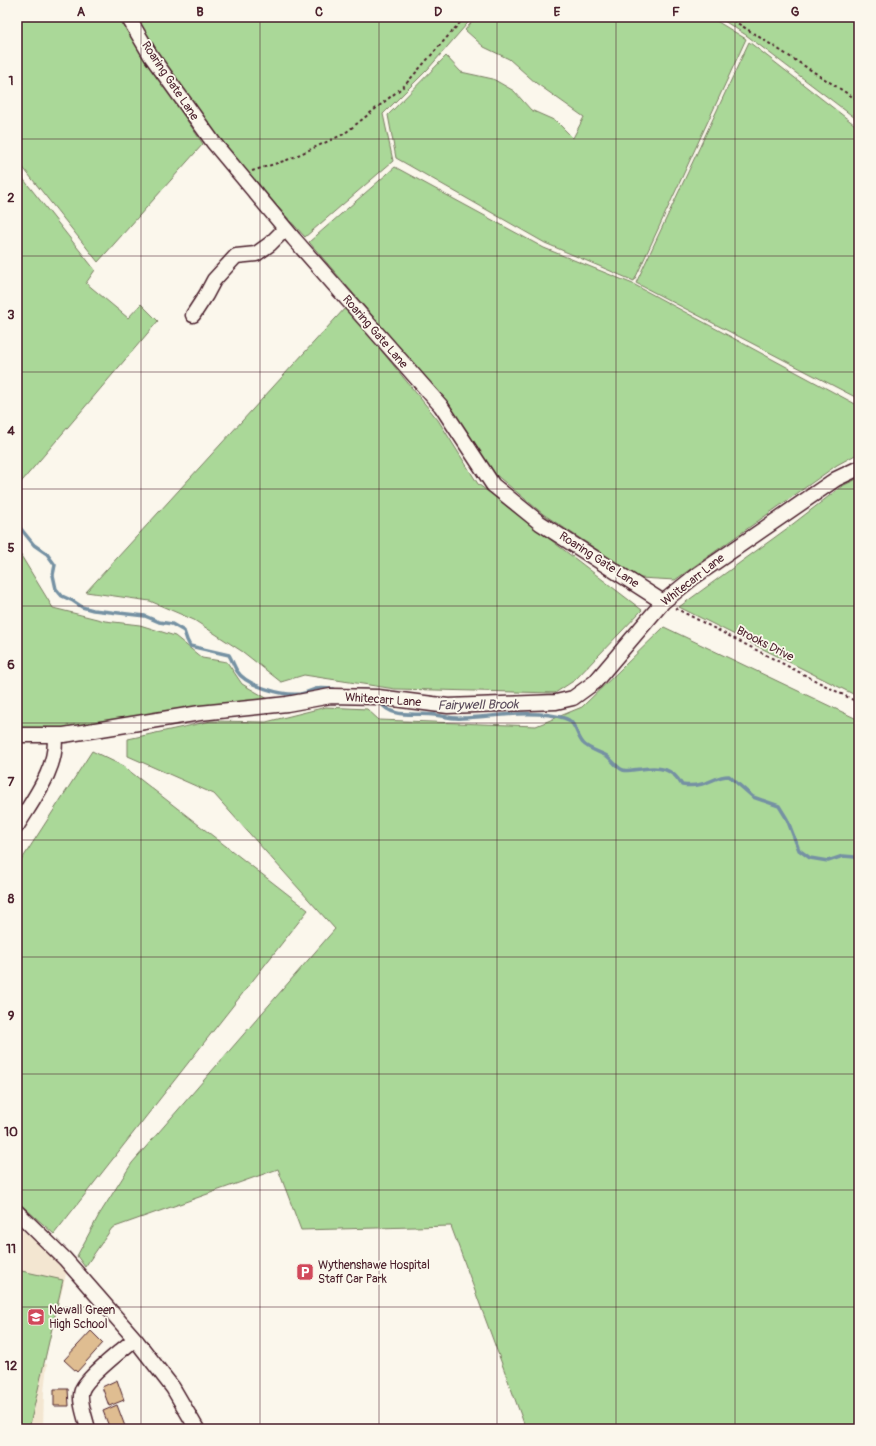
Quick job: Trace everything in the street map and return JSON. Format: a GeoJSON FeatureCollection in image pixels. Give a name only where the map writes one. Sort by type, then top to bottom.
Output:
{"type":"FeatureCollection","features":[{"type":"Feature","properties":{"kind":"street","name":"Roaring Gate Lane"},"geometry":{"type":"LineString","coordinates":[[128,17],[151,56],[213,142],[286,229],[441,406],[493,485],[540,523],[663,602]]}},
{"type":"Feature","properties":{"kind":"street"},"geometry":{"type":"LineString","coordinates":[[193,315],[214,280],[236,256],[256,254],[270,244],[286,229]]}},
{"type":"Feature","properties":{"kind":"street","name":"Whitecarr Lane"},"geometry":{"type":"LineString","coordinates":[[17,735],[64,736],[200,713],[287,704],[331,696],[378,697],[448,706],[556,702],[573,698],[595,682],[663,602],[694,577],[836,479],[859,468]]}},
{"type":"Feature","properties":{"kind":"street"},"geometry":{"type":"LineString","coordinates":[[17,826],[51,768],[54,758],[54,735]]}},
{"type":"Feature","properties":{"kind":"street"},"geometry":{"type":"LineString","coordinates":[[17,1212],[65,1259],[135,1339],[174,1388],[197,1429]]}},
{"type":"Feature","properties":{"kind":"street"},"geometry":{"type":"LineString","coordinates":[[88,1429],[81,1400],[81,1391],[87,1381],[135,1339]]}},
{"type":"Feature","properties":{"kind":"path"},"geometry":{"type":"LineString","coordinates":[[239,174],[287,160],[344,134],[404,86],[465,17]]}},
{"type":"Feature","properties":{"kind":"path"},"geometry":{"type":"LineString","coordinates":[[728,17],[859,101]]}},
{"type":"Feature","properties":{"kind":"path","name":"Brooks Drive"},"geometry":{"type":"LineString","coordinates":[[663,602],[859,702]]}},
{"type":"Feature","properties":{"kind":"shaded area","name":"Newall Green High School"},"geometry":{"type":"Polygon","coordinates":[[[17,1225],[67,1270],[44,1364],[47,1364],[44,1392],[43,1429],[17,1429],[17,1225]]]}},
{"type":"Feature","properties":{"kind":"green space"},"geometry":{"type":"Polygon","coordinates":[[[17,17],[118,17],[203,144],[98,262],[17,160],[17,17]]]}},
{"type":"Feature","properties":{"kind":"green space"},"geometry":{"type":"Polygon","coordinates":[[[135,17],[473,17],[428,69],[383,114],[393,161],[305,237],[234,159],[177,83],[135,17]]]}},
{"type":"Feature","properties":{"kind":"green space"},"geometry":{"type":"Polygon","coordinates":[[[476,17],[710,17],[746,39],[634,281],[545,243],[396,158],[388,115],[446,56],[461,72],[493,79],[514,91],[531,110],[556,121],[573,138],[584,117],[536,83],[509,59],[484,47],[465,30],[476,17]]]}},
{"type":"Feature","properties":{"kind":"green space"},"geometry":{"type":"Polygon","coordinates":[[[718,17],[859,17],[859,121],[746,35],[718,17]]]}},
{"type":"Feature","properties":{"kind":"green space"},"geometry":{"type":"Polygon","coordinates":[[[749,42],[859,128],[859,399],[636,283],[749,42]]]}},
{"type":"Feature","properties":{"kind":"green space"},"geometry":{"type":"Polygon","coordinates":[[[395,167],[544,248],[633,284],[859,406],[859,453],[837,465],[675,580],[640,578],[543,514],[495,474],[445,400],[309,242],[395,167]]]}},
{"type":"Feature","properties":{"kind":"green space"},"geometry":{"type":"Polygon","coordinates":[[[17,171],[95,270],[86,283],[128,318],[141,304],[158,321],[17,487],[17,171]]]}},
{"type":"Feature","properties":{"kind":"green space"},"geometry":{"type":"Polygon","coordinates":[[[346,307],[438,420],[478,484],[642,610],[575,680],[555,693],[395,689],[304,675],[281,682],[243,652],[194,620],[150,601],[86,592],[346,307]]]}},
{"type":"Feature","properties":{"kind":"green space"},"geometry":{"type":"Polygon","coordinates":[[[859,478],[859,697],[679,607],[789,527],[842,486],[859,478]]]}},
{"type":"Feature","properties":{"kind":"green space"},"geometry":{"type":"Polygon","coordinates":[[[17,549],[53,608],[105,621],[140,625],[175,636],[202,658],[227,662],[242,684],[275,703],[196,706],[58,729],[17,729],[17,549]]]}},
{"type":"Feature","properties":{"kind":"green space"},"geometry":{"type":"Polygon","coordinates":[[[664,627],[859,720],[859,1429],[526,1429],[451,1226],[301,1230],[278,1169],[112,1228],[85,1267],[77,1256],[99,1215],[132,1163],[335,929],[214,794],[128,756],[128,739],[211,721],[266,722],[326,707],[367,709],[379,720],[536,726],[582,707],[664,627]]]}},
{"type":"Feature","properties":{"kind":"green space"},"geometry":{"type":"Polygon","coordinates":[[[92,751],[123,766],[308,910],[54,1234],[17,1201],[17,867],[92,751]]]}},
{"type":"Feature","properties":{"kind":"green space","name":"Newall Green High School"},"geometry":{"type":"Polygon","coordinates":[[[17,1270],[63,1280],[29,1429],[17,1429],[17,1270]]]}},
{"type":"Feature","properties":{"kind":"building"},"geometry":{"type":"Polygon","coordinates":[[[91,1331],[103,1343],[77,1372],[64,1360],[91,1331]]]}},
{"type":"Feature","properties":{"kind":"building"},"geometry":{"type":"Polygon","coordinates":[[[117,1380],[124,1400],[109,1406],[102,1387],[117,1380]]]}},
{"type":"Feature","properties":{"kind":"building"},"geometry":{"type":"Polygon","coordinates":[[[54,1389],[68,1389],[69,1406],[54,1406],[54,1389]]]}},
{"type":"Feature","properties":{"kind":"building"},"geometry":{"type":"Polygon","coordinates":[[[117,1405],[126,1429],[110,1429],[103,1411],[117,1405]]]}},
{"type":"Feature","properties":{"kind":"waterway","name":"Fairywell Brook"},"geometry":{"type":"LineString","coordinates":[[17,524],[34,545],[47,554],[55,565],[53,575],[56,589],[62,596],[82,607],[93,610],[145,616],[159,622],[172,624],[184,631],[190,646],[229,655],[237,671],[248,681],[275,692],[302,694],[315,689],[334,689]]}},
{"type":"Feature","properties":{"kind":"waterway","name":"Fairywell Brook"},"geometry":{"type":"LineString","coordinates":[[358,690],[367,690],[371,692]]}},
{"type":"Feature","properties":{"kind":"waterway","name":"Fairywell Brook"},"geometry":{"type":"LineString","coordinates":[[379,701],[390,711],[404,714],[427,714],[452,718],[513,714],[540,714],[564,718],[571,722],[585,745],[607,756],[623,770],[628,771],[660,768],[670,772],[682,785],[687,786],[699,785],[721,777],[729,776],[753,797],[779,806],[787,819],[799,850],[810,858],[828,861],[843,856],[855,857],[859,860]]}},
{"type":"Feature","properties":{"kind":"place","name":"Wythenshawe Hospital Staff Car Park"},"geometry":{"type":"Point","coordinates":[305,1272]}},
{"type":"Feature","properties":{"kind":"place","name":"Newall Green High School"},"geometry":{"type":"Point","coordinates":[36,1317]}}]}
